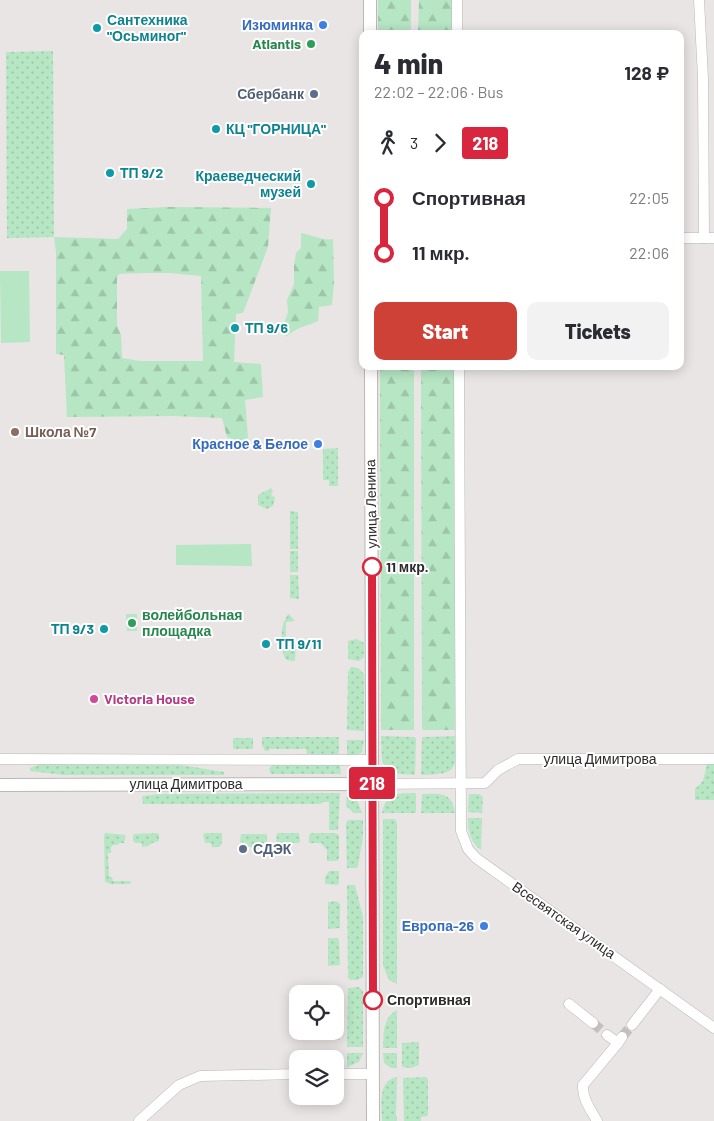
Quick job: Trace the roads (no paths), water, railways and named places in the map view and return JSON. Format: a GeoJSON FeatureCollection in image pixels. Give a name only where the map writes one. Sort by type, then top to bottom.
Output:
{"type":"FeatureCollection","features":[{"type":"Feature","properties":{"kind":"main road"},"geometry":{"type":"LineString","coordinates":[[370,0],[370,30]]}},
{"type":"Feature","properties":{"kind":"main road","name":"улица Ленина"},"geometry":{"type":"LineString","coordinates":[[371,370],[373,1121]]}},
{"type":"Feature","properties":{"kind":"main road","name":"улица Димитрова"},"geometry":{"type":"LineString","coordinates":[[0,785],[372,784]]}},
{"type":"Feature","properties":{"kind":"street"},"geometry":{"type":"LineString","coordinates":[[458,0],[458,30]]}},
{"type":"Feature","properties":{"kind":"street"},"geometry":{"type":"LineString","coordinates":[[684,238],[709,238],[699,0]]}},
{"type":"Feature","properties":{"kind":"street","name":"Всесвятская улица"},"geometry":{"type":"LineString","coordinates":[[458,370],[461,831],[468,849],[476,858],[714,1028]]}},
{"type":"Feature","properties":{"kind":"street","name":"улица Димитрова"},"geometry":{"type":"LineString","coordinates":[[372,784],[485,783],[498,770],[518,758],[714,760]]}},
{"type":"Feature","properties":{"kind":"street"},"geometry":{"type":"LineString","coordinates":[[0,759],[372,760]]}},
{"type":"Feature","properties":{"kind":"street"},"geometry":{"type":"LineString","coordinates":[[632,1025],[660,988]]}},
{"type":"Feature","properties":{"kind":"street"},"geometry":{"type":"LineString","coordinates":[[569,1004],[593,1023]]}},
{"type":"Feature","properties":{"kind":"street"},"geometry":{"type":"LineString","coordinates":[[597,1121],[582,1092],[584,1085],[620,1040],[607,1035]]}},
{"type":"Feature","properties":{"kind":"street"},"geometry":{"type":"LineString","coordinates":[[139,1121],[179,1085],[200,1076],[289,1074]]}},
{"type":"Feature","properties":{"kind":"street"},"geometry":{"type":"LineString","coordinates":[[344,1074],[373,1074]]}},
{"type":"Feature","properties":{"kind":"tunnel"},"geometry":{"type":"LineString","coordinates":[[593,1023],[607,1035]]}},
{"type":"Feature","properties":{"kind":"tunnel"},"geometry":{"type":"LineString","coordinates":[[622,1037],[632,1025]]}},
{"type":"Feature","properties":{"kind":"place","name":"Изюминка"},"geometry":{"type":"Point","coordinates":[323,25]}},
{"type":"Feature","properties":{"kind":"place","name":"Сантехника \"Осьминог\""},"geometry":{"type":"Point","coordinates":[97,28]}},
{"type":"Feature","properties":{"kind":"place","name":"Atlantis"},"geometry":{"type":"Point","coordinates":[311,44]}},
{"type":"Feature","properties":{"kind":"place","name":"Сбербанк"},"geometry":{"type":"Point","coordinates":[314,94]}},
{"type":"Feature","properties":{"kind":"place","name":"КЦ \"ГОРНИЦА\""},"geometry":{"type":"Point","coordinates":[216,129]}},
{"type":"Feature","properties":{"kind":"place","name":"ТП 9/2"},"geometry":{"type":"Point","coordinates":[110,173]}},
{"type":"Feature","properties":{"kind":"place","name":"Краеведческий музей"},"geometry":{"type":"Point","coordinates":[311,184]}},
{"type":"Feature","properties":{"kind":"place","name":"ТП 9/6"},"geometry":{"type":"Point","coordinates":[235,328]}},
{"type":"Feature","properties":{"kind":"place","name":"Школа №7"},"geometry":{"type":"Point","coordinates":[15,432]}},
{"type":"Feature","properties":{"kind":"place","name":"Красное & Белое"},"geometry":{"type":"Point","coordinates":[318,444]}},
{"type":"Feature","properties":{"kind":"place","name":"11 мкр."},"geometry":{"type":"Point","coordinates":[372,567]}},
{"type":"Feature","properties":{"kind":"place","name":"волейбольная площадка"},"geometry":{"type":"Point","coordinates":[132,623]}},
{"type":"Feature","properties":{"kind":"place","name":"ТП 9/3"},"geometry":{"type":"Point","coordinates":[104,629]}},
{"type":"Feature","properties":{"kind":"place","name":"ТП 9/11"},"geometry":{"type":"Point","coordinates":[266,644]}},
{"type":"Feature","properties":{"kind":"place","name":"Victoria House"},"geometry":{"type":"Point","coordinates":[94,699]}},
{"type":"Feature","properties":{"kind":"place","name":"СДЭК"},"geometry":{"type":"Point","coordinates":[243,849]}},
{"type":"Feature","properties":{"kind":"place","name":"Европа-26"},"geometry":{"type":"Point","coordinates":[484,926]}},
{"type":"Feature","properties":{"kind":"place","name":"Спортивная"},"geometry":{"type":"Point","coordinates":[373,1000]}}]}
